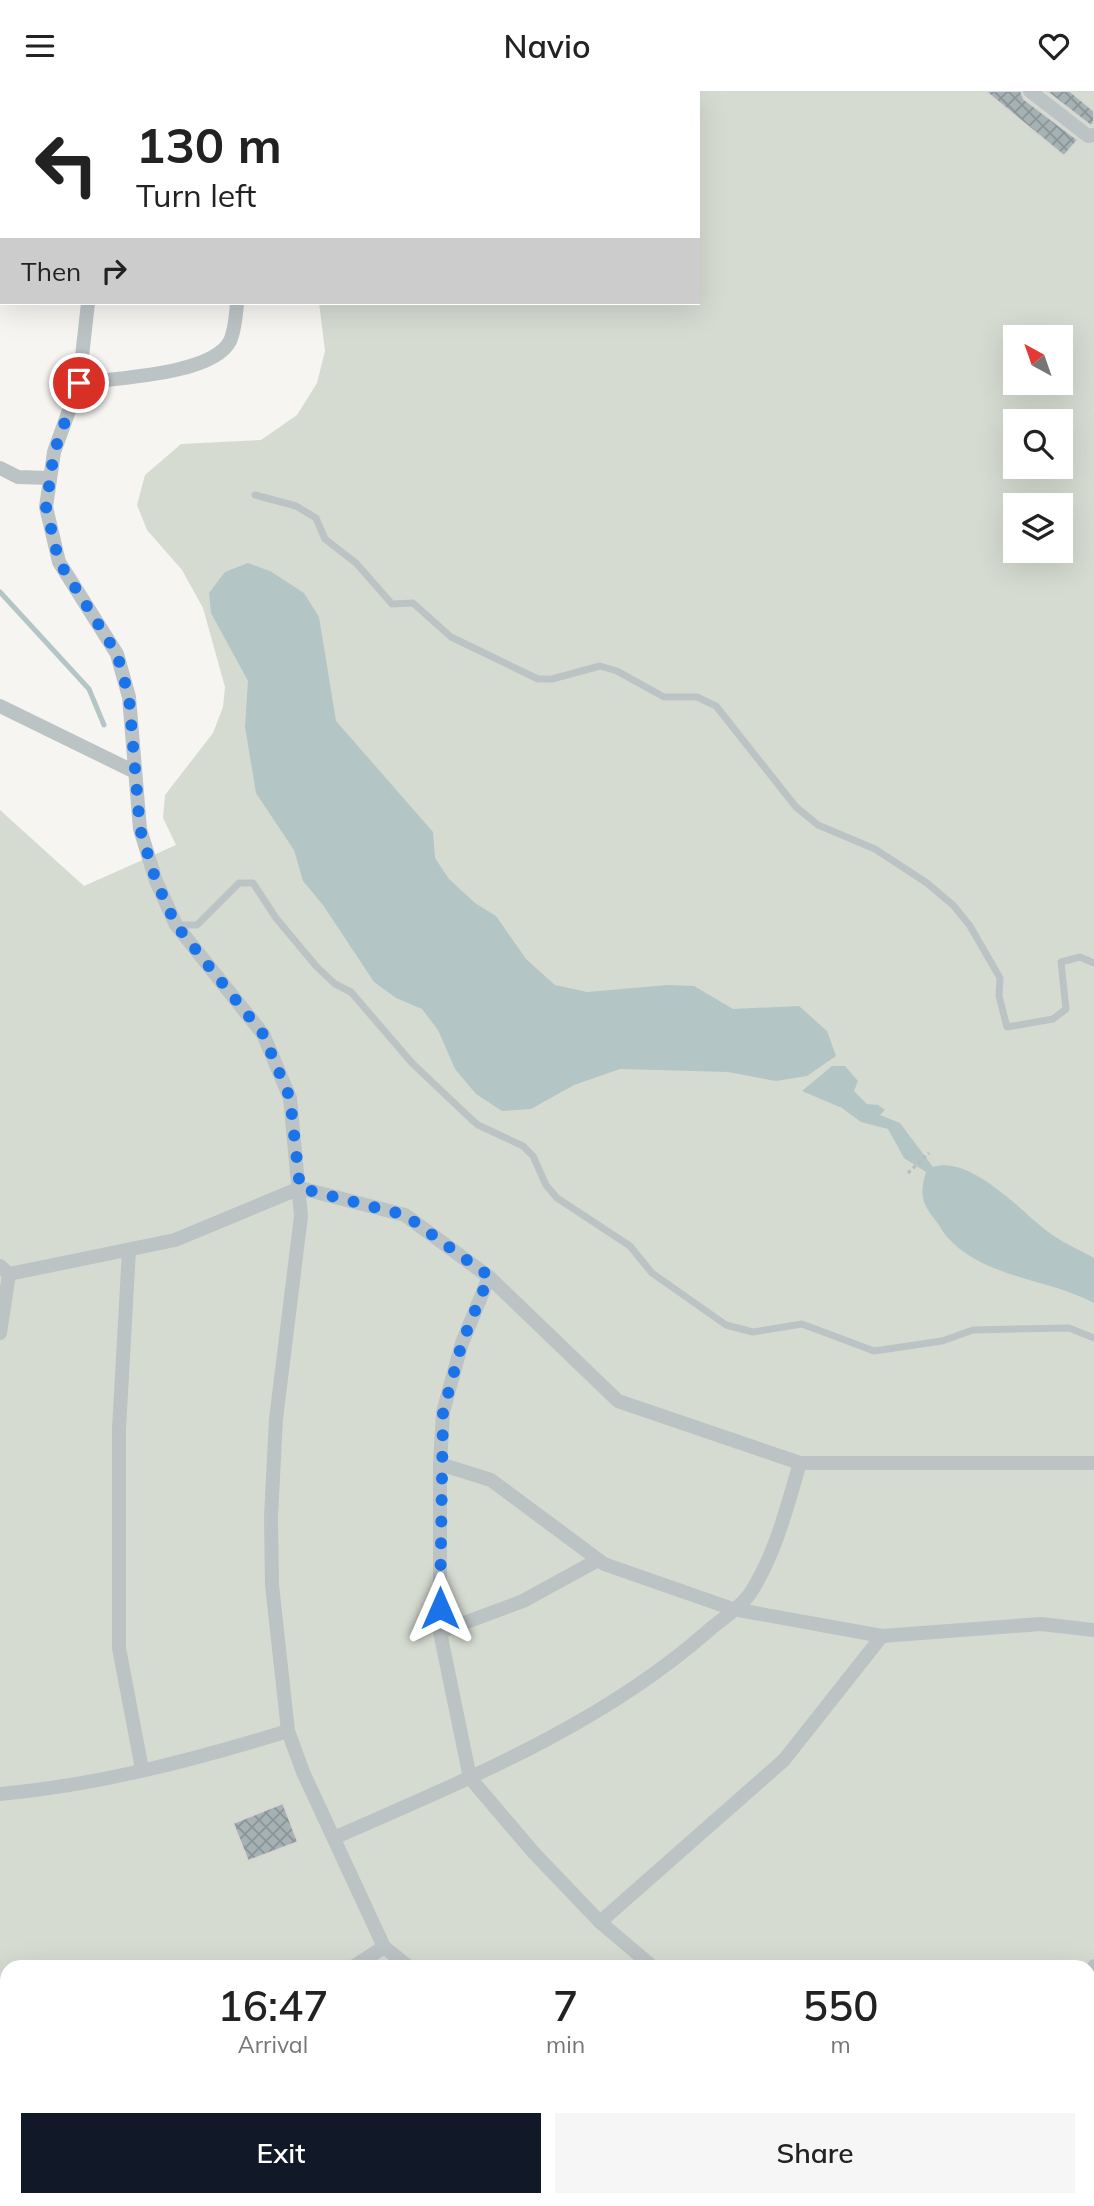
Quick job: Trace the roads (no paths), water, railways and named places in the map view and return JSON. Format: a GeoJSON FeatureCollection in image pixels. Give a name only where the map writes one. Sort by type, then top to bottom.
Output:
{"type":"FeatureCollection","features":[{"type":"Feature","properties":{"kind":"street"},"geometry":{"type":"LineString","coordinates":[[1030,91],[1088,136],[1094,135]]}},
{"type":"Feature","properties":{"kind":"street"},"geometry":{"type":"LineString","coordinates":[[88,305],[79,383],[54,452],[46,507],[59,562],[117,654],[129,697],[140,829],[156,881],[176,925],[263,1034],[290,1098],[301,1216],[276,1419],[271,1517],[272,1585],[288,1731],[303,1772],[336,1837],[384,1947],[400,1960]]}},
{"type":"Feature","properties":{"kind":"street"},"geometry":{"type":"LineString","coordinates":[[79,383],[178,370],[212,358],[229,342],[237,305]]}},
{"type":"Feature","properties":{"kind":"street"},"geometry":{"type":"LineString","coordinates":[[0,468],[18,477],[50,478]]}},
{"type":"Feature","properties":{"kind":"street"},"geometry":{"type":"LineString","coordinates":[[0,706],[135,772]]}},
{"type":"Feature","properties":{"kind":"street"},"geometry":{"type":"LineString","coordinates":[[0,1333],[5,1270],[175,1240],[300,1188],[405,1215],[489,1276],[618,1401],[800,1463],[1094,1463]]}},
{"type":"Feature","properties":{"kind":"street"},"geometry":{"type":"LineString","coordinates":[[129,1249],[118,1429],[119,1648],[142,1769]]}},
{"type":"Feature","properties":{"kind":"street"},"geometry":{"type":"LineString","coordinates":[[489,1276],[462,1343],[443,1412],[440,1464],[440,1632],[470,1778],[534,1853],[600,1922],[645,1960]]}},
{"type":"Feature","properties":{"kind":"street"},"geometry":{"type":"LineString","coordinates":[[336,1837],[470,1778],[620,1699],[696,1641],[750,1594],[775,1545],[800,1463]]}},
{"type":"Feature","properties":{"kind":"street"},"geometry":{"type":"LineString","coordinates":[[440,1464],[491,1480],[598,1560],[733,1609],[882,1636],[1041,1624],[1094,1630]]}},
{"type":"Feature","properties":{"kind":"street"},"geometry":{"type":"LineString","coordinates":[[440,1632],[523,1601],[598,1560]]}},
{"type":"Feature","properties":{"kind":"street"},"geometry":{"type":"LineString","coordinates":[[600,1922],[785,1760],[882,1636]]}},
{"type":"Feature","properties":{"kind":"street"},"geometry":{"type":"LineString","coordinates":[[0,1794],[68,1788],[212,1754],[288,1731]]}},
{"type":"Feature","properties":{"kind":"street"},"geometry":{"type":"LineString","coordinates":[[364,1960],[384,1947]]}},
{"type":"Feature","properties":{"kind":"lane"},"geometry":{"type":"LineString","coordinates":[[255,495],[296,506],[316,518],[325,539],[356,563],[392,604],[413,603],[451,637],[538,679],[552,679],[600,666],[617,671],[664,697],[698,697],[716,706],[776,786],[796,807],[818,825],[875,849],[927,883],[954,906],[976,936],[1000,978],[999,996],[1007,1027],[1053,1019],[1066,1009],[1061,962],[1080,957],[1094,964]]}},
{"type":"Feature","properties":{"kind":"lane"},"geometry":{"type":"LineString","coordinates":[[176,925],[197,925],[239,883],[253,883],[276,918],[316,966],[335,984],[351,992],[393,1043],[470,1118],[478,1125],[523,1146],[557,1198],[630,1246],[652,1273],[726,1325],[752,1332],[802,1324],[874,1351],[943,1341],[973,1330],[1069,1328],[1094,1338]]}},
{"type":"Feature","properties":{"kind":"waterway"},"geometry":{"type":"LineString","coordinates":[[0,592],[89,689],[104,725]]}}]}
